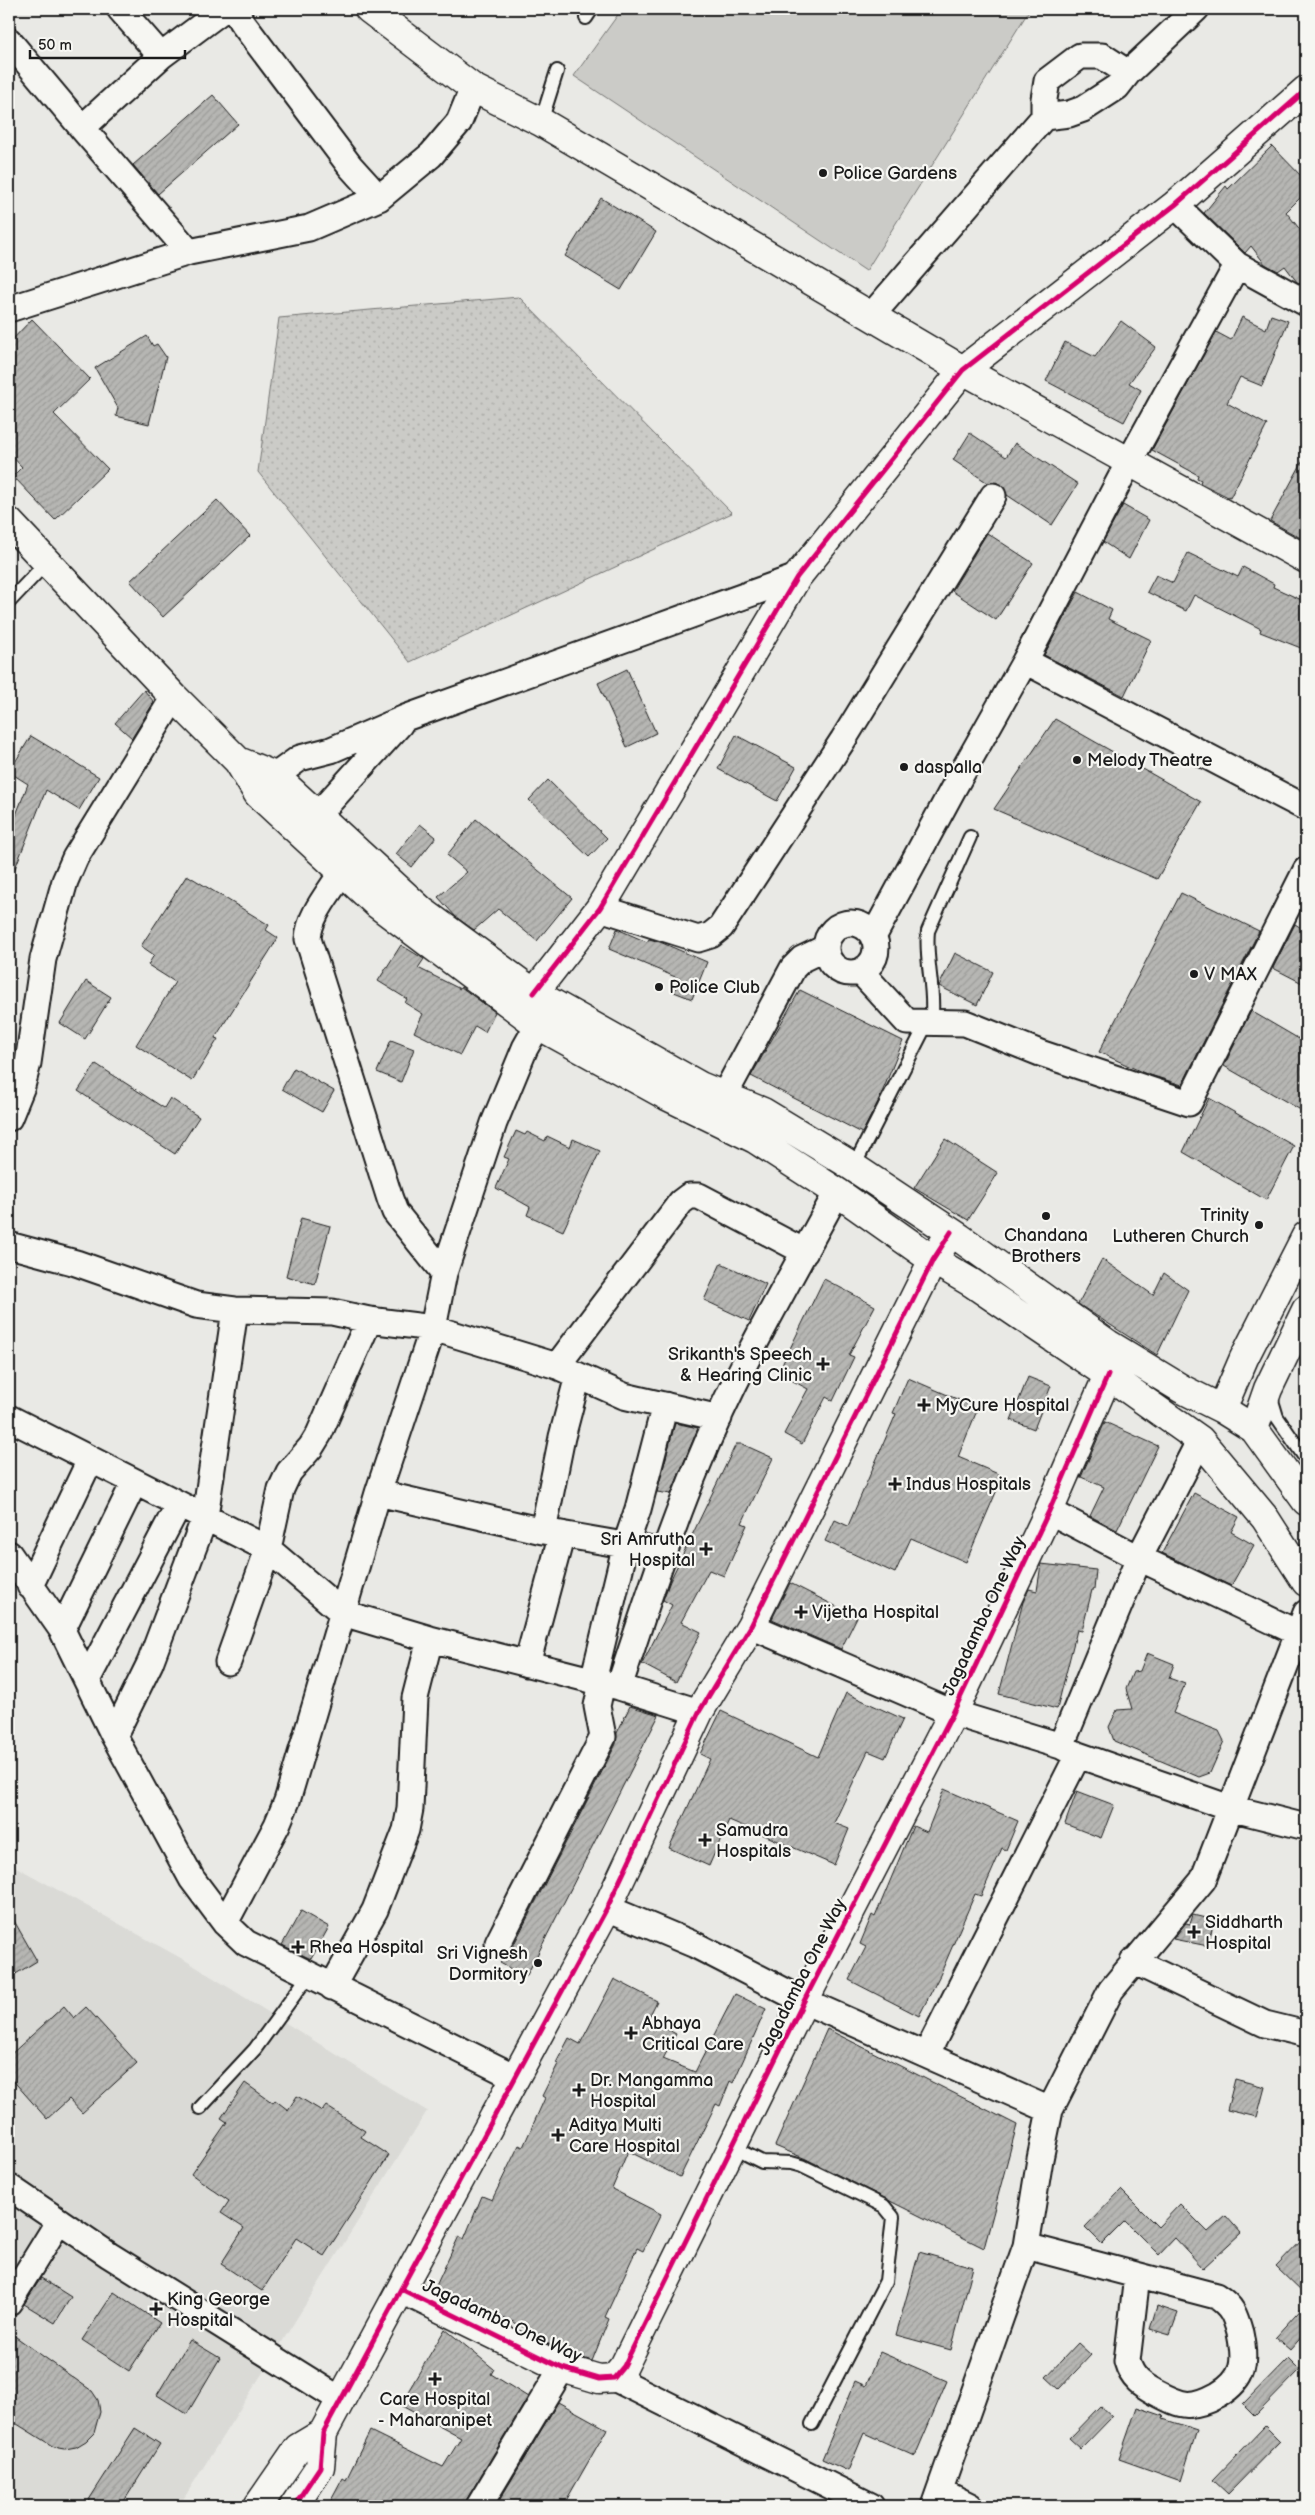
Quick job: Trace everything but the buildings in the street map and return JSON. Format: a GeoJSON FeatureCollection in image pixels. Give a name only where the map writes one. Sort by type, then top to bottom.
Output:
{"type":"FeatureCollection","features":[{"type":"Feature","properties":{"kind":"main road"},"geometry":{"type":"LineString","coordinates":[[369,9],[474,88],[541,122],[963,370],[1306,559]]}},
{"type":"Feature","properties":{"kind":"main road"},"geometry":{"type":"LineString","coordinates":[[534,993],[600,908],[798,577],[963,370],[1176,205],[1306,90]]}},
{"type":"Feature","properties":{"kind":"main road"},"geometry":{"type":"LineString","coordinates":[[9,522],[174,697],[266,785],[301,834],[377,904],[538,1025],[667,1096],[755,1139],[837,1192],[943,1267],[1108,1375],[1200,1440],[1266,1518],[1306,1582]]}},
{"type":"Feature","properties":{"kind":"main road"},"geometry":{"type":"LineString","coordinates":[[266,785],[319,814],[368,864],[422,911],[534,993],[700,1086],[763,1112],[961,1239],[1108,1344],[1182,1389],[1222,1409],[1254,1429],[1306,1501]]}},
{"type":"Feature","properties":{"kind":"main road"},"geometry":{"type":"LineString","coordinates":[[1222,1409],[1244,1358],[1306,1236]]}},
{"type":"Feature","properties":{"kind":"main road"},"geometry":{"type":"LineString","coordinates":[[294,2506],[320,2466],[323,2433],[607,1908],[698,1712],[751,1626],[943,1267],[961,1239]]}},
{"type":"Feature","properties":{"kind":"main road"},"geometry":{"type":"LineString","coordinates":[[1254,1429],[1268,1389],[1306,1310]]}},
{"type":"Feature","properties":{"kind":"main road","name":"Jagadamba One Way"},"geometry":{"type":"LineString","coordinates":[[401,2289],[562,2368],[598,2379],[614,2378],[624,2366],[804,2001],[954,1713],[1049,1510],[1108,1375]]}},
{"type":"Feature","properties":{"kind":"main road"},"geometry":{"type":"LineString","coordinates":[[258,2506],[298,2448],[323,2433]]}},
{"type":"Feature","properties":{"kind":"street"},"geometry":{"type":"LineString","coordinates":[[120,9],[161,56]]}},
{"type":"Feature","properties":{"kind":"street"},"geometry":{"type":"LineString","coordinates":[[82,128],[161,56],[224,9]]}},
{"type":"Feature","properties":{"kind":"street"},"geometry":{"type":"LineString","coordinates":[[235,9],[241,21],[350,166],[378,198]]}},
{"type":"Feature","properties":{"kind":"street"},"geometry":{"type":"LineString","coordinates":[[1044,117],[1069,114],[1117,87],[1128,73],[1196,9]]}},
{"type":"Feature","properties":{"kind":"street"},"geometry":{"type":"LineString","coordinates":[[9,41],[189,252]]}},
{"type":"Feature","properties":{"kind":"street"},"geometry":{"type":"LineString","coordinates":[[872,316],[1044,117],[1047,81],[1080,56],[1102,56],[1128,73]]}},
{"type":"Feature","properties":{"kind":"street"},"geometry":{"type":"LineString","coordinates":[[9,309],[189,252],[309,228],[378,198],[432,155],[459,122],[474,88]]}},
{"type":"Feature","properties":{"kind":"street"},"geometry":{"type":"LineString","coordinates":[[1176,205],[1237,265],[1306,303]]}},
{"type":"Feature","properties":{"kind":"street"},"geometry":{"type":"LineString","coordinates":[[873,937],[952,789],[1025,661],[1129,462],[1237,265]]}},
{"type":"Feature","properties":{"kind":"street"},"geometry":{"type":"LineString","coordinates":[[600,908],[698,939],[712,935],[721,927],[843,740],[993,496]]}},
{"type":"Feature","properties":{"kind":"street"},"geometry":{"type":"LineString","coordinates":[[266,785],[300,758],[331,750],[405,718],[798,577]]}},
{"type":"Feature","properties":{"kind":"street"},"geometry":{"type":"LineString","coordinates":[[1025,661],[1306,808]]}},
{"type":"Feature","properties":{"kind":"street"},"geometry":{"type":"LineString","coordinates":[[9,1118],[22,1086],[28,1063],[44,959],[66,880],[75,858],[174,697]]}},
{"type":"Feature","properties":{"kind":"street"},"geometry":{"type":"LineString","coordinates":[[301,834],[405,718]]}},
{"type":"Feature","properties":{"kind":"street"},"geometry":{"type":"LineString","coordinates":[[861,972],[907,1022],[965,1023],[1040,1053],[1189,1103],[1306,870]]}},
{"type":"Feature","properties":{"kind":"street"},"geometry":{"type":"LineString","coordinates":[[342,872],[313,918],[308,928],[308,939],[390,1200],[395,1212],[444,1274]]}},
{"type":"Feature","properties":{"kind":"street"},"geometry":{"type":"LineString","coordinates":[[845,923],[862,926],[873,937],[876,953],[868,967],[861,972],[845,973],[838,970],[827,957],[825,948],[831,932],[845,923]]}},
{"type":"Feature","properties":{"kind":"street"},"geometry":{"type":"LineString","coordinates":[[724,1096],[792,968],[802,959],[825,948]]}},
{"type":"Feature","properties":{"kind":"street"},"geometry":{"type":"LineString","coordinates":[[225,1923],[277,1826],[287,1801],[378,1493],[433,1328],[444,1274],[494,1123],[525,1048],[538,1025]]}},
{"type":"Feature","properties":{"kind":"street"},"geometry":{"type":"LineString","coordinates":[[498,1943],[603,1737],[597,1706],[664,1552],[699,1462],[740,1372],[837,1192]]}},
{"type":"Feature","properties":{"kind":"street"},"geometry":{"type":"LineString","coordinates":[[527,1664],[553,1532],[567,1371],[681,1202],[689,1196],[699,1196],[805,1252]]}},
{"type":"Feature","properties":{"kind":"street"},"geometry":{"type":"LineString","coordinates":[[9,1245],[76,1263],[196,1305],[234,1310],[332,1312],[369,1320],[433,1328],[567,1371],[624,1396],[719,1418]]}},
{"type":"Feature","properties":{"kind":"street"},"geometry":{"type":"LineString","coordinates":[[114,1736],[150,1662],[205,1517],[234,1310]]}},
{"type":"Feature","properties":{"kind":"street"},"geometry":{"type":"LineString","coordinates":[[228,1662],[268,1549],[281,1490],[289,1472],[311,1447],[319,1434],[369,1320]]}},
{"type":"Feature","properties":{"kind":"street"},"geometry":{"type":"LineString","coordinates":[[605,1684],[626,1544],[638,1509],[666,1406]]}},
{"type":"Feature","properties":{"kind":"street"},"geometry":{"type":"LineString","coordinates":[[9,1418],[134,1483],[268,1549],[343,1613],[430,1639],[605,1684],[698,1712]]}},
{"type":"Feature","properties":{"kind":"street"},"geometry":{"type":"LineString","coordinates":[[926,2055],[1070,1751],[1139,1558],[1200,1440]]}},
{"type":"Feature","properties":{"kind":"street"},"geometry":{"type":"LineString","coordinates":[[30,1586],[90,1460]]}},
{"type":"Feature","properties":{"kind":"street"},"geometry":{"type":"LineString","coordinates":[[62,1630],[134,1483]]}},
{"type":"Feature","properties":{"kind":"street"},"geometry":{"type":"LineString","coordinates":[[378,1493],[553,1532],[664,1552]]}},
{"type":"Feature","properties":{"kind":"street"},"geometry":{"type":"LineString","coordinates":[[87,1680],[179,1504]]}},
{"type":"Feature","properties":{"kind":"street"},"geometry":{"type":"LineString","coordinates":[[970,2506],[937,2499],[1026,2246],[1050,2110],[1111,1990],[1132,1961],[1194,1894],[1203,1880],[1302,1623],[1139,1558],[1049,1510]]}},
{"type":"Feature","properties":{"kind":"street"},"geometry":{"type":"LineString","coordinates":[[9,1554],[62,1630],[114,1736],[192,1879],[225,1923],[246,1943],[515,2077]]}},
{"type":"Feature","properties":{"kind":"street"},"geometry":{"type":"LineString","coordinates":[[751,1626],[954,1713],[1070,1751],[1230,1808],[1306,1827]]}},
{"type":"Feature","properties":{"kind":"street"},"geometry":{"type":"LineString","coordinates":[[332,1986],[375,1910],[406,1830],[410,1809],[415,1698],[430,1639]]}},
{"type":"Feature","properties":{"kind":"street"},"geometry":{"type":"LineString","coordinates":[[607,1908],[695,1945],[804,2001],[1050,2110]]}},
{"type":"Feature","properties":{"kind":"street"},"geometry":{"type":"LineString","coordinates":[[1132,1961],[1265,2024],[1306,2034]]}},
{"type":"Feature","properties":{"kind":"street"},"geometry":{"type":"LineString","coordinates":[[9,2187],[108,2255],[341,2400]]}},
{"type":"Feature","properties":{"kind":"street"},"geometry":{"type":"LineString","coordinates":[[9,2302],[59,2221]]}},
{"type":"Feature","properties":{"kind":"street"},"geometry":{"type":"LineString","coordinates":[[1026,2246],[1216,2296],[1228,2304],[1235,2315],[1244,2352],[1238,2379],[1230,2388],[1199,2405],[1187,2405],[1172,2401],[1139,2383],[1130,2372],[1127,2362],[1137,2276]]}},
{"type":"Feature","properties":{"kind":"street"},"geometry":{"type":"LineString","coordinates":[[479,2506],[562,2368]]}},
{"type":"Feature","properties":{"kind":"street"},"geometry":{"type":"LineString","coordinates":[[614,2378],[871,2506]]}},
{"type":"Feature","properties":{"kind":"lane"},"geometry":{"type":"LineString","coordinates":[[541,122],[557,71]]}},
{"type":"Feature","properties":{"kind":"lane"},"geometry":{"type":"LineString","coordinates":[[9,602],[47,562]]}},
{"type":"Feature","properties":{"kind":"lane"},"geometry":{"type":"LineString","coordinates":[[853,1168],[932,1013],[933,997],[926,944],[928,931],[970,837]]}},
{"type":"Feature","properties":{"kind":"lane"},"geometry":{"type":"LineString","coordinates":[[1268,1389],[1277,1418],[1306,1459]]}},
{"type":"Feature","properties":{"kind":"lane"},"geometry":{"type":"LineString","coordinates":[[1254,1429],[1291,1437]]}},
{"type":"Feature","properties":{"kind":"lane"},"geometry":{"type":"LineString","coordinates":[[200,2108],[255,2049],[309,1975]]}},
{"type":"Feature","properties":{"kind":"lane"},"geometry":{"type":"LineString","coordinates":[[732,2147],[762,2162],[791,2163],[802,2166],[884,2206],[893,2217],[886,2281],[812,2424]]}},
{"type":"Feature","properties":{"kind":"shaded area","name":"Police Gardens"},"geometry":{"type":"Polygon","coordinates":[[[622,9],[1030,9],[866,271],[574,76],[622,9]]]}},
{"type":"Feature","properties":{"kind":"shaded area"},"geometry":{"type":"Polygon","coordinates":[[[519,297],[732,513],[410,662],[258,472],[279,318],[519,297]]]}},
{"type":"Feature","properties":{"kind":"shaded area","name":"King George Hospital"},"geometry":{"type":"Polygon","coordinates":[[[9,1863],[188,1962],[427,2111],[179,2506],[9,2506],[9,1863]]]}},
{"type":"Feature","properties":{"kind":"cycle path"},"geometry":{"type":"LineString","coordinates":[[534,993],[600,908],[797,577],[963,370],[1175,205],[1306,90]]}},
{"type":"Feature","properties":{"kind":"cycle path"},"geometry":{"type":"LineString","coordinates":[[294,2506],[320,2467],[323,2433],[607,1908],[699,1712],[751,1626],[933,1260],[951,1232]]}},
{"type":"Feature","properties":{"kind":"cycle path"},"geometry":{"type":"LineString","coordinates":[[401,2289],[562,2368],[599,2379],[614,2378],[624,2366],[804,2001],[953,1713],[1049,1511],[1108,1375]]}},
{"type":"Feature","properties":{"kind":"place","name":"Police Gardens"},"geometry":{"type":"Point","coordinates":[823,173]}},
{"type":"Feature","properties":{"kind":"place","name":"Melody Theatre"},"geometry":{"type":"Point","coordinates":[1077,760]}},
{"type":"Feature","properties":{"kind":"place","name":"daspalla"},"geometry":{"type":"Point","coordinates":[904,767]}},
{"type":"Feature","properties":{"kind":"place","name":"V MAX"},"geometry":{"type":"Point","coordinates":[1194,974]}},
{"type":"Feature","properties":{"kind":"place","name":"Police Club"},"geometry":{"type":"Point","coordinates":[659,987]}},
{"type":"Feature","properties":{"kind":"place","name":"Chandana Brothers"},"geometry":{"type":"Point","coordinates":[1046,1216]}},
{"type":"Feature","properties":{"kind":"place","name":"Trinity Lutheren Church"},"geometry":{"type":"Point","coordinates":[1259,1225]}},
{"type":"Feature","properties":{"kind":"place","name":"Srikanth's Speech & Hearing Clinic"},"geometry":{"type":"Point","coordinates":[823,1364]}},
{"type":"Feature","properties":{"kind":"place","name":"MyCure Hospital"},"geometry":{"type":"Point","coordinates":[924,1405]}},
{"type":"Feature","properties":{"kind":"place","name":"Indus Hospitals"},"geometry":{"type":"Point","coordinates":[895,1484]}},
{"type":"Feature","properties":{"kind":"place","name":"Sri Amrutha Hospital"},"geometry":{"type":"Point","coordinates":[706,1549]}},
{"type":"Feature","properties":{"kind":"place","name":"Vijetha Hospital"},"geometry":{"type":"Point","coordinates":[801,1612]}},
{"type":"Feature","properties":{"kind":"place","name":"Samudra Hospitals"},"geometry":{"type":"Point","coordinates":[705,1840]}},
{"type":"Feature","properties":{"kind":"place","name":"Siddharth Hospital"},"geometry":{"type":"Point","coordinates":[1194,1932]}},
{"type":"Feature","properties":{"kind":"place","name":"Rhea Hospital"},"geometry":{"type":"Point","coordinates":[298,1947]}},
{"type":"Feature","properties":{"kind":"place","name":"Sri Vignesh Dormitory"},"geometry":{"type":"Point","coordinates":[538,1963]}},
{"type":"Feature","properties":{"kind":"place","name":"Abhaya Critical Care"},"geometry":{"type":"Point","coordinates":[631,2033]}},
{"type":"Feature","properties":{"kind":"place","name":"Dr. Mangamma Hospital"},"geometry":{"type":"Point","coordinates":[579,2090]}},
{"type":"Feature","properties":{"kind":"place","name":"Aditya Multi Care Hospital"},"geometry":{"type":"Point","coordinates":[558,2135]}},
{"type":"Feature","properties":{"kind":"place","name":"King George Hospital"},"geometry":{"type":"Point","coordinates":[156,2309]}},
{"type":"Feature","properties":{"kind":"place","name":"Care Hospital - Maharanipet"},"geometry":{"type":"Point","coordinates":[435,2379]}}]}
